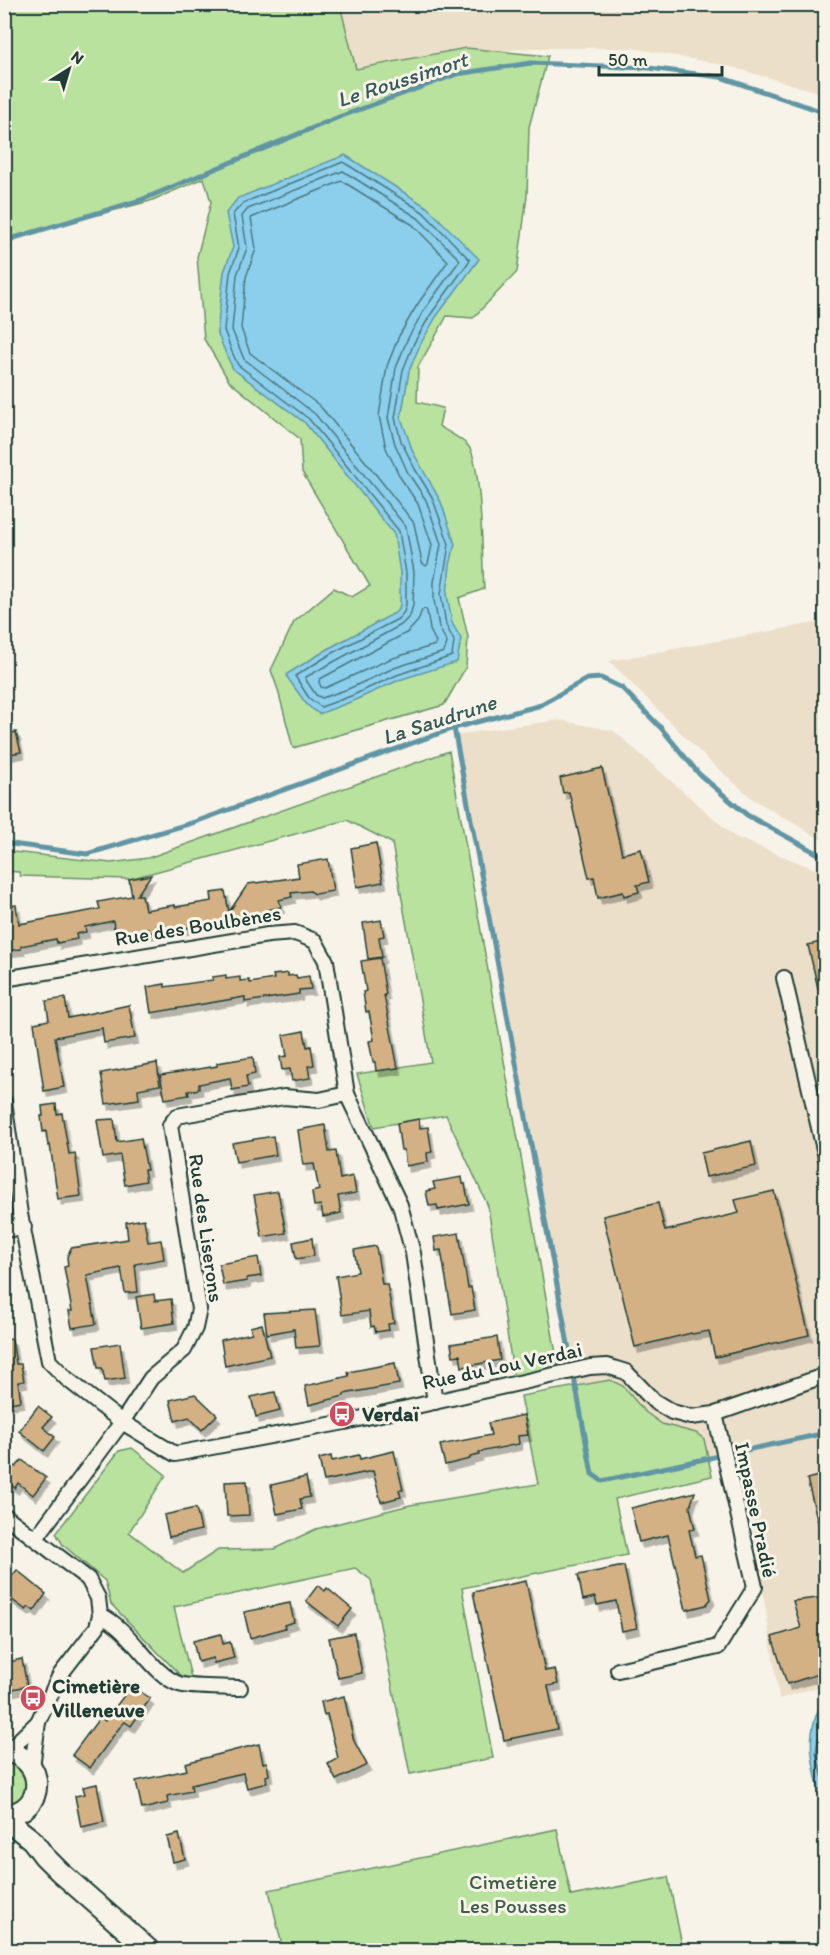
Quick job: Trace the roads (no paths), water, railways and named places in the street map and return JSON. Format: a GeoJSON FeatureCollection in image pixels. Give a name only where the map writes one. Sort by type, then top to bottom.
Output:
{"type":"FeatureCollection","features":[{"type":"Feature","properties":{"kind":"street","name":"Rue des Boulbènes"},"geometry":{"type":"LineString","coordinates":[[4,984],[10,978],[268,935],[295,933],[315,941],[326,961],[347,1094],[400,1205],[413,1253],[435,1402]]}},
{"type":"Feature","properties":{"kind":"street"},"geometry":{"type":"LineString","coordinates":[[784,978],[825,1158]]}},
{"type":"Feature","properties":{"kind":"street","name":"Rue des Liserons"},"geometry":{"type":"LineString","coordinates":[[36,1538],[122,1422],[151,1378],[184,1350],[195,1328],[199,1309],[170,1125],[177,1116],[284,1096],[319,1100],[347,1094]]}},
{"type":"Feature","properties":{"kind":"street"},"geometry":{"type":"LineString","coordinates":[[4,1101],[22,1220],[4,1230]]}},
{"type":"Feature","properties":{"kind":"street","name":"Rue du Lou Verdai"},"geometry":{"type":"LineString","coordinates":[[22,1220],[49,1361],[67,1379],[122,1422],[175,1454],[345,1422],[590,1367],[608,1366],[626,1372],[654,1401],[672,1412],[691,1417],[715,1414],[825,1375]]}},
{"type":"Feature","properties":{"kind":"street","name":"Impasse Pradié"},"geometry":{"type":"LineString","coordinates":[[618,1670],[718,1647],[754,1587],[715,1414]]}},
{"type":"Feature","properties":{"kind":"street"},"geometry":{"type":"LineString","coordinates":[[4,1515],[88,1579],[99,1598],[100,1615],[97,1627],[60,1675],[38,1722],[32,1767]]}},
{"type":"Feature","properties":{"kind":"street"},"geometry":{"type":"LineString","coordinates":[[100,1615],[118,1626],[168,1679],[181,1685],[240,1688]]}},
{"type":"Feature","properties":{"kind":"street"},"geometry":{"type":"LineString","coordinates":[[5,1751],[38,1722]]}},
{"type":"Feature","properties":{"kind":"street"},"geometry":{"type":"LineString","coordinates":[[5,1751],[16,1753],[25,1759],[32,1767],[37,1783],[32,1799],[32,1840]]}},
{"type":"Feature","properties":{"kind":"street"},"geometry":{"type":"LineString","coordinates":[[4,1816],[19,1811],[32,1799]]}},
{"type":"Feature","properties":{"kind":"street"},"geometry":{"type":"LineString","coordinates":[[4,1816],[32,1840],[44,1856],[149,1950]]}},
{"type":"Feature","properties":{"kind":"water"},"geometry":{"type":"Polygon","coordinates":[[[345,155],[427,207],[479,259],[436,317],[420,345],[409,371],[401,418],[413,452],[441,502],[455,544],[447,594],[452,623],[461,639],[457,662],[399,680],[319,714],[307,705],[287,674],[399,609],[400,573],[394,534],[305,423],[233,369],[217,332],[224,272],[233,247],[226,213],[238,198],[345,155]]]}},
{"type":"Feature","properties":{"kind":"water"},"geometry":{"type":"Polygon","coordinates":[[[825,1698],[825,1812],[814,1769],[811,1740],[817,1712],[825,1698]]]}},
{"type":"Feature","properties":{"kind":"waterway","name":"Le Roussimort"},"geometry":{"type":"LineString","coordinates":[[4,241],[141,200],[339,117],[457,74],[531,63],[649,68],[720,77],[826,113]]}},
{"type":"Feature","properties":{"kind":"waterway","name":"La Saudrune"},"geometry":{"type":"LineString","coordinates":[[4,843],[87,854],[195,822],[454,728],[538,706],[587,679],[601,678],[622,688],[661,728],[699,774],[747,815],[826,858]]}},
{"type":"Feature","properties":{"kind":"waterway"},"geometry":{"type":"LineString","coordinates":[[454,728],[592,1474],[602,1481],[826,1433]]}},
{"type":"Feature","properties":{"kind":"place","name":"Verdaï"},"geometry":{"type":"Point","coordinates":[342,1414]}},
{"type":"Feature","properties":{"kind":"place","name":"Cimetière Villeneuve"},"geometry":{"type":"Point","coordinates":[33,1698]}},
{"type":"Feature","properties":{"kind":"park label","name":"Cimetière Les Pousses"},"geometry":{"type":"Point","coordinates":[513,1894]}}]}
